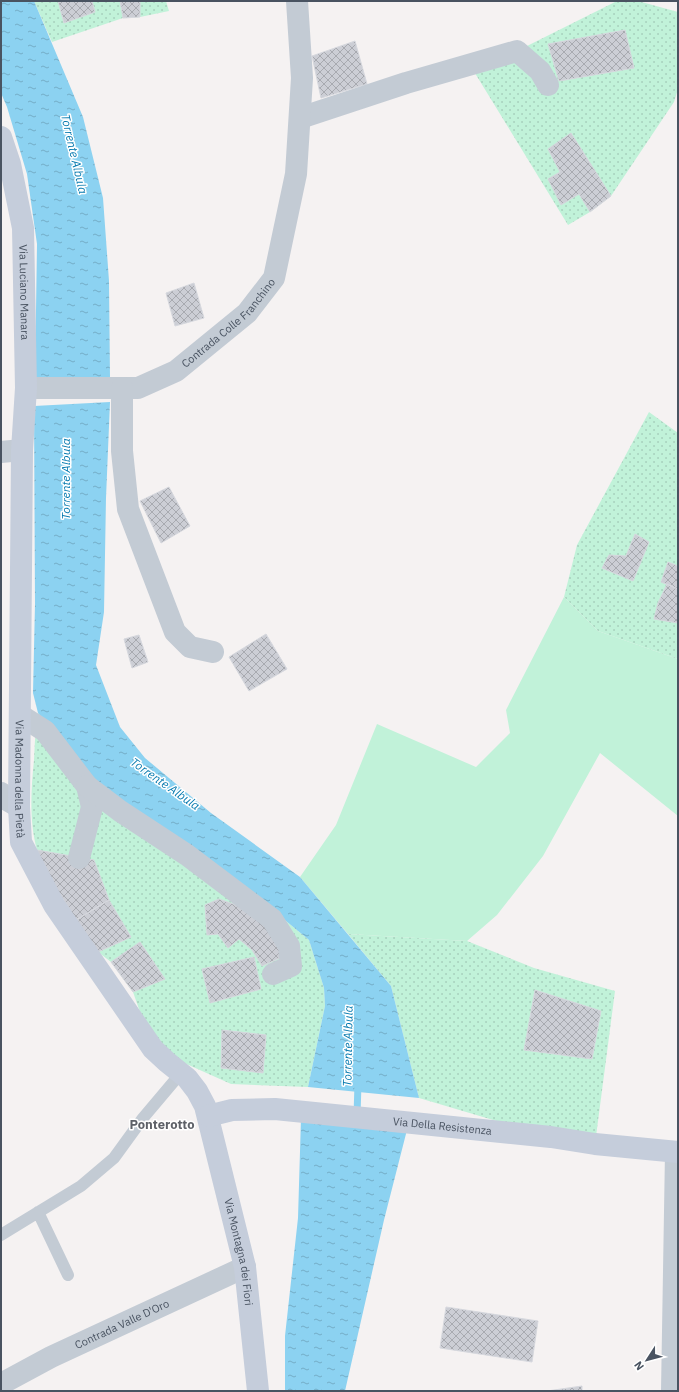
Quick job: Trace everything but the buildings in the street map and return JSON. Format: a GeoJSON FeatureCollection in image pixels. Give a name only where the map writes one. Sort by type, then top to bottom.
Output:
{"type":"FeatureCollection","features":[{"type":"Feature","properties":{"kind":"main road","name":"Via Luciano Manara"},"geometry":{"type":"LineString","coordinates":[[1,137],[10,164],[23,228],[26,388],[11,451]]}},
{"type":"Feature","properties":{"kind":"main road","name":"Via Madonna della Pietà"},"geometry":{"type":"LineString","coordinates":[[11,451],[20,715],[21,842],[54,905],[153,1049],[187,1078],[197,1091],[205,1106],[208,1116]]}},
{"type":"Feature","properties":{"kind":"main road","name":"Via Della Resistenza"},"geometry":{"type":"LineString","coordinates":[[208,1116],[232,1110],[275,1109],[302,1111],[551,1137],[595,1144],[677,1152]]}},
{"type":"Feature","properties":{"kind":"main road","name":"Via Montagna dei Fiori"},"geometry":{"type":"LineString","coordinates":[[208,1116],[244,1267],[258,1391]]}},
{"type":"Feature","properties":{"kind":"street","name":"Contrada Colle Franchino"},"geometry":{"type":"LineString","coordinates":[[26,388],[138,388],[176,371],[247,313],[274,278],[296,174],[302,78],[297,1]]}},
{"type":"Feature","properties":{"kind":"street"},"geometry":{"type":"LineString","coordinates":[[300,118],[406,83],[517,51],[540,71],[548,85]]}},
{"type":"Feature","properties":{"kind":"street"},"geometry":{"type":"LineString","coordinates":[[122,388],[122,451],[128,509],[175,632],[190,647],[213,652]]}},
{"type":"Feature","properties":{"kind":"street"},"geometry":{"type":"LineString","coordinates":[[20,715],[45,731],[87,786],[120,811],[187,855],[272,919],[289,946],[291,966],[273,974]]}},
{"type":"Feature","properties":{"kind":"street"},"geometry":{"type":"LineString","coordinates":[[80,858],[92,807],[87,786]]}},
{"type":"Feature","properties":{"kind":"street"},"geometry":{"type":"LineString","coordinates":[[1,793],[7,800],[20,807]]}},
{"type":"Feature","properties":{"kind":"street"},"geometry":{"type":"LineString","coordinates":[[672,1391],[677,1152]]}},
{"type":"Feature","properties":{"kind":"street","name":"Contrada Valle D'Oro"},"geometry":{"type":"LineString","coordinates":[[1,1384],[51,1357],[244,1267]]}},
{"type":"Feature","properties":{"kind":"lane"},"geometry":{"type":"LineString","coordinates":[[1,1235],[81,1186],[114,1158],[143,1118],[181,1073]]}},
{"type":"Feature","properties":{"kind":"lane"},"geometry":{"type":"LineString","coordinates":[[38,1212],[68,1275]]}},
{"type":"Feature","properties":{"kind":"green space"},"geometry":{"type":"Polygon","coordinates":[[[34,1],[166,1],[169,11],[140,17],[123,18],[52,42],[34,1]]]}},
{"type":"Feature","properties":{"kind":"green space"},"geometry":{"type":"Polygon","coordinates":[[[617,1],[638,1],[678,12],[678,89],[674,102],[611,196],[590,212],[568,225],[470,65],[517,51],[617,1]]]}},
{"type":"Feature","properties":{"kind":"green space"},"geometry":{"type":"Polygon","coordinates":[[[649,412],[678,433],[678,659],[598,631],[564,597],[577,545],[649,412]]]}},
{"type":"Feature","properties":{"kind":"green space"},"geometry":{"type":"Polygon","coordinates":[[[564,597],[598,631],[678,659],[678,816],[600,753],[543,856],[497,915],[467,941],[348,934],[300,877],[336,825],[377,724],[476,767],[510,733],[506,710],[564,597]]]}},
{"type":"Feature","properties":{"kind":"green space"},"geometry":{"type":"Polygon","coordinates":[[[38,713],[95,786],[263,902],[309,940],[324,988],[325,1006],[308,1087],[231,1084],[153,1049],[133,992],[111,962],[98,952],[131,937],[37,850],[34,839],[31,805],[35,736],[38,713]]]}},
{"type":"Feature","properties":{"kind":"green space"},"geometry":{"type":"Polygon","coordinates":[[[348,934],[467,941],[534,968],[615,991],[595,1144],[551,1137],[419,1098],[391,986],[348,934]]]}},
{"type":"Feature","properties":{"kind":"water"},"geometry":{"type":"Polygon","coordinates":[[[1,1],[34,1],[83,117],[103,198],[109,281],[110,378],[35,377],[37,244],[27,174],[7,107],[1,93],[1,1]]]}},
{"type":"Feature","properties":{"kind":"water"},"geometry":{"type":"Polygon","coordinates":[[[110,402],[106,498],[104,612],[96,665],[120,727],[145,758],[211,813],[300,877],[391,986],[419,1098],[308,1087],[325,1006],[324,988],[309,940],[263,902],[95,786],[38,713],[33,693],[35,604],[34,406],[110,402]]]}},
{"type":"Feature","properties":{"kind":"water"},"geometry":{"type":"Polygon","coordinates":[[[301,1118],[408,1126],[384,1220],[345,1391],[285,1391],[285,1336],[298,1218],[301,1118]]]}},
{"type":"Feature","properties":{"kind":"waterway","name":"Torrente Albula"},"geometry":{"type":"LineString","coordinates":[[357,1115],[358,1084]]}},
{"type":"Feature","properties":{"kind":"district","name":"Ponterotto"},"geometry":{"type":"Point","coordinates":[162,1124]}}]}
